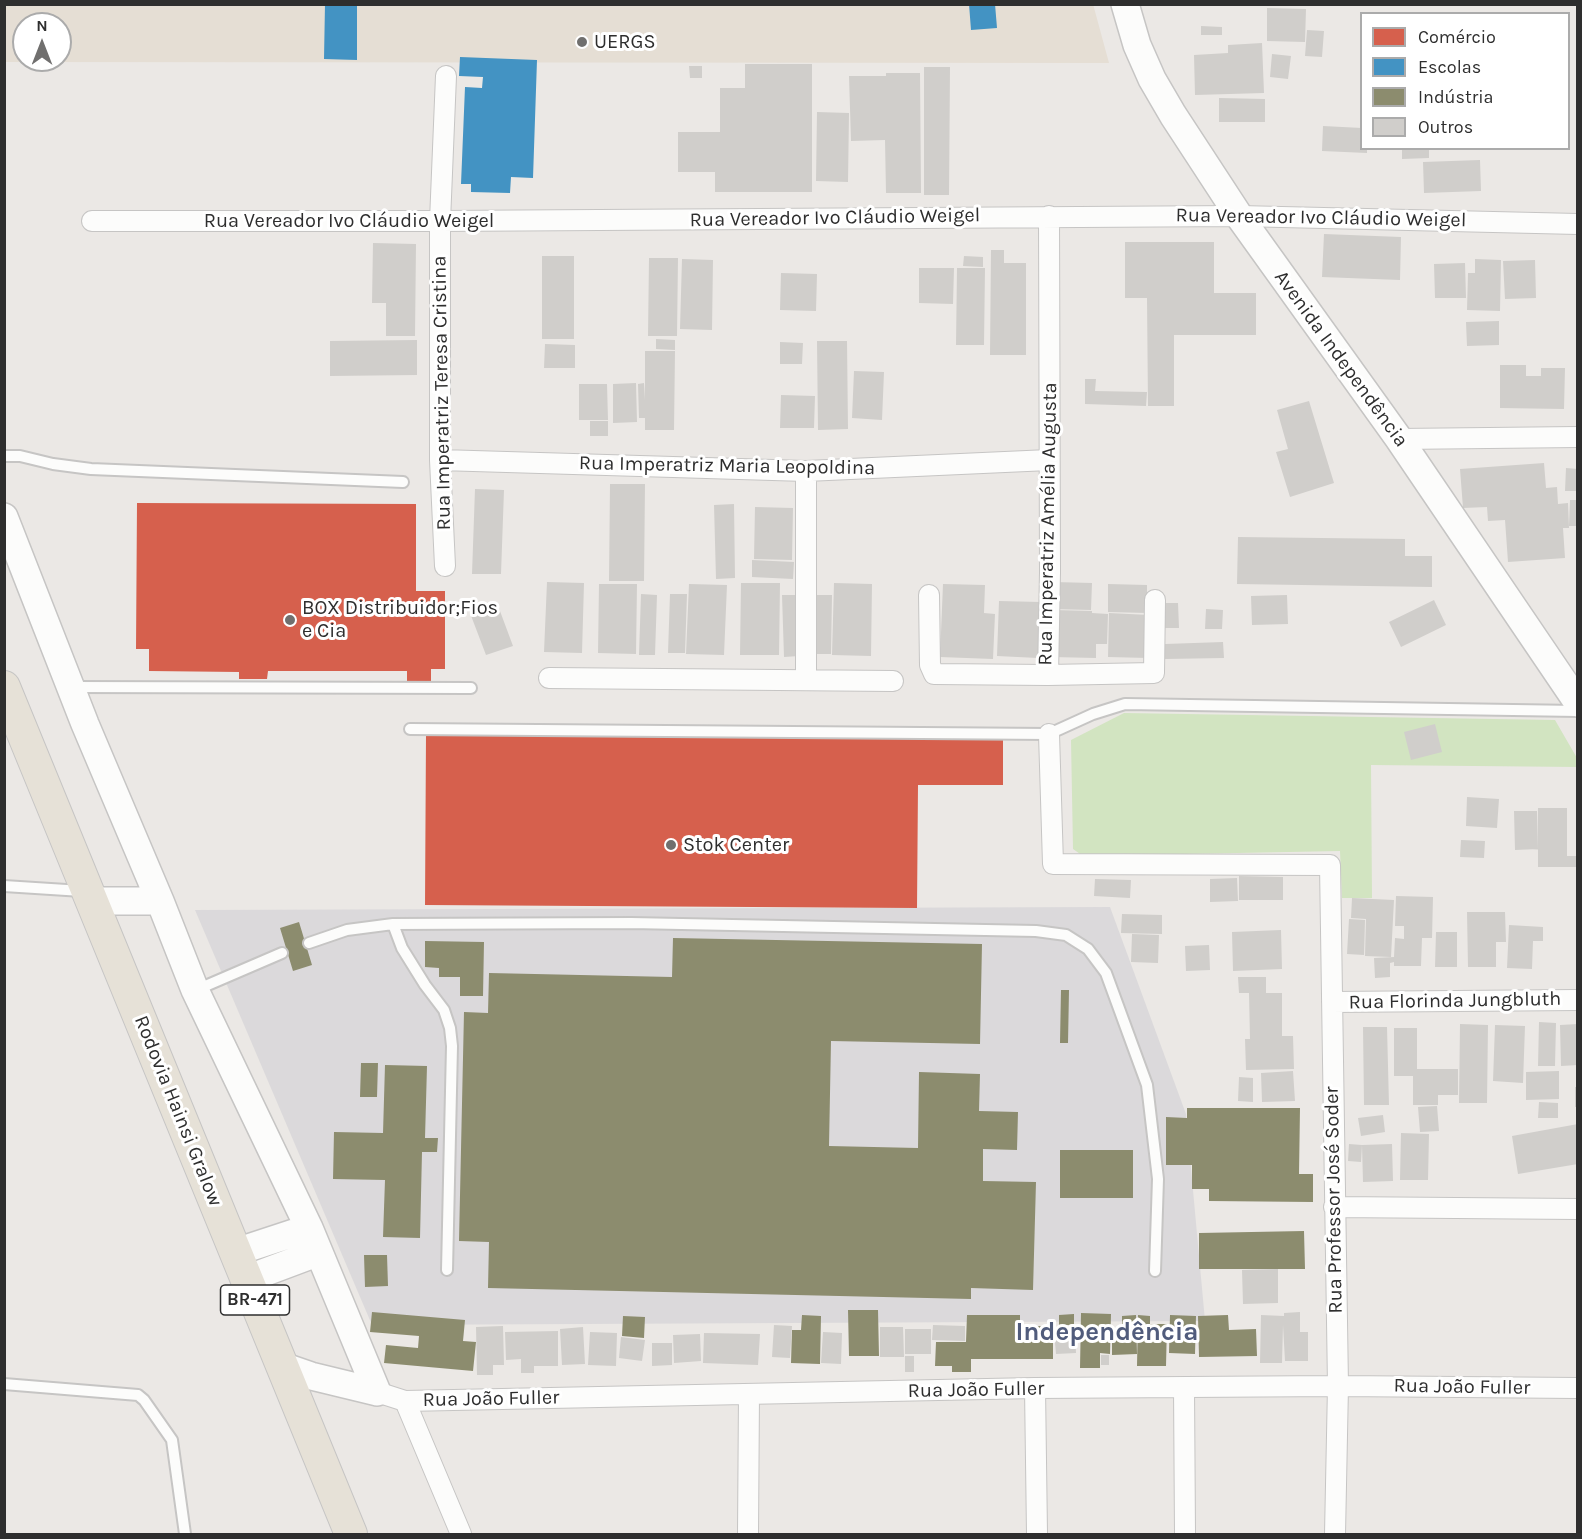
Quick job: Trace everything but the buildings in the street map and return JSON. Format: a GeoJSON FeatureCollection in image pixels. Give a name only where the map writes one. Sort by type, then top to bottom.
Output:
{"type":"FeatureCollection","features":[{"type":"Feature","properties":{"kind":"main road","name":"Rodovia Hainsi Gralow"},"geometry":{"type":"LineString","coordinates":[[4,687],[351,1534]]}},
{"type":"Feature","properties":{"kind":"street","name":"Avenida Independência"},"geometry":{"type":"LineString","coordinates":[[1125,4],[1137,45],[1152,79],[1173,116],[1239,216],[1399,439],[1578,703]]}},
{"type":"Feature","properties":{"kind":"street","name":"Rua Imperatriz Teresa Cristina"},"geometry":{"type":"LineString","coordinates":[[445,566],[440,460],[440,221],[447,76]]}},
{"type":"Feature","properties":{"kind":"street","name":"Rua Imperatriz Amélia Augusta"},"geometry":{"type":"LineString","coordinates":[[929,595],[930,666],[934,674],[1048,675],[1050,216]]}},
{"type":"Feature","properties":{"kind":"street","name":"Rua Vereador Ivo Cláudio Weigel"},"geometry":{"type":"LineString","coordinates":[[92,221],[1239,216],[1578,224]]}},
{"type":"Feature","properties":{"kind":"street"},"geometry":{"type":"LineString","coordinates":[[1399,439],[1578,437]]}},
{"type":"Feature","properties":{"kind":"street","name":"Rua Imperatriz Maria Leopoldina"},"geometry":{"type":"LineString","coordinates":[[440,460],[806,471],[1050,460]]}},
{"type":"Feature","properties":{"kind":"street"},"geometry":{"type":"LineString","coordinates":[[806,471],[806,678]]}},
{"type":"Feature","properties":{"kind":"street"},"geometry":{"type":"LineString","coordinates":[[4,516],[195,990],[314,1240],[377,1392]]}},
{"type":"Feature","properties":{"kind":"street"},"geometry":{"type":"LineString","coordinates":[[1048,675],[1154,673],[1155,600]]}},
{"type":"Feature","properties":{"kind":"street"},"geometry":{"type":"LineString","coordinates":[[549,678],[806,678],[893,681]]}},
{"type":"Feature","properties":{"kind":"street","name":"Rua Professor José Soder"},"geometry":{"type":"LineString","coordinates":[[1050,734],[1053,864],[1330,865],[1338,1386],[1335,1534]]}},
{"type":"Feature","properties":{"kind":"street"},"geometry":{"type":"LineString","coordinates":[[90,896],[160,901]]}},
{"type":"Feature","properties":{"kind":"street","name":"Rua Florinda Jungbluth"},"geometry":{"type":"LineString","coordinates":[[1332,1002],[1578,1000]]}},
{"type":"Feature","properties":{"kind":"street"},"geometry":{"type":"LineString","coordinates":[[1334,1207],[1578,1209]]}},
{"type":"Feature","properties":{"kind":"street"},"geometry":{"type":"LineString","coordinates":[[241,1266],[314,1240]]}},
{"type":"Feature","properties":{"kind":"street"},"geometry":{"type":"LineString","coordinates":[[282,1366],[311,1376],[377,1392]]}},
{"type":"Feature","properties":{"kind":"street","name":"Rua João Fuller"},"geometry":{"type":"LineString","coordinates":[[377,1392],[405,1401],[1035,1388],[1338,1386],[1578,1388]]}},
{"type":"Feature","properties":{"kind":"street"},"geometry":{"type":"LineString","coordinates":[[1035,1388],[1037,1534]]}},
{"type":"Feature","properties":{"kind":"street"},"geometry":{"type":"LineString","coordinates":[[1184,1388],[1185,1534]]}},
{"type":"Feature","properties":{"kind":"street"},"geometry":{"type":"LineString","coordinates":[[748,1534],[749,1394]]}},
{"type":"Feature","properties":{"kind":"street"},"geometry":{"type":"LineString","coordinates":[[405,1401],[461,1534]]}},
{"type":"Feature","properties":{"kind":"lane"},"geometry":{"type":"LineString","coordinates":[[4,456],[20,456],[53,464],[91,469],[404,482]]}},
{"type":"Feature","properties":{"kind":"lane"},"geometry":{"type":"LineString","coordinates":[[71,687],[471,688]]}},
{"type":"Feature","properties":{"kind":"lane"},"geometry":{"type":"LineString","coordinates":[[410,729],[1050,734],[1093,714],[1125,704],[1578,711]]}},
{"type":"Feature","properties":{"kind":"lane"},"geometry":{"type":"LineString","coordinates":[[4,886],[90,896]]}},
{"type":"Feature","properties":{"kind":"lane"},"geometry":{"type":"LineString","coordinates":[[309,943],[347,930],[393,924],[643,923],[1036,931],[1066,935],[1088,949],[1106,973],[1147,1085],[1158,1179],[1155,1271]]}},
{"type":"Feature","properties":{"kind":"lane"},"geometry":{"type":"LineString","coordinates":[[393,924],[402,948],[444,1010],[450,1028],[452,1046],[447,1270]]}},
{"type":"Feature","properties":{"kind":"lane"},"geometry":{"type":"LineString","coordinates":[[195,990],[282,953]]}},
{"type":"Feature","properties":{"kind":"lane"},"geometry":{"type":"LineString","coordinates":[[4,1384],[138,1395],[172,1440],[185,1534]]}},
{"type":"Feature","properties":{"kind":"shaded area","name":"UERGS"},"geometry":{"type":"Polygon","coordinates":[[[1093,4],[1109,63],[72,62],[72,12],[12,12],[12,62],[5,62],[5,5],[1093,4]]]}},
{"type":"Feature","properties":{"kind":"shaded area"},"geometry":{"type":"Polygon","coordinates":[[[1110,907],[1186,1114],[1205,1321],[372,1325],[195,910],[1110,907]]]}},
{"type":"Feature","properties":{"kind":"green space"},"geometry":{"type":"Polygon","coordinates":[[[1124,713],[1555,720],[1577,758],[1577,767],[1371,765],[1372,898],[1342,898],[1340,851],[1083,856],[1073,849],[1071,740],[1124,713]]]}},
{"type":"Feature","properties":{"kind":"place","name":"UERGS"},"geometry":{"type":"Point","coordinates":[582,42]}},
{"type":"Feature","properties":{"kind":"place","name":"BOX Distribuidor;Fios e Cia"},"geometry":{"type":"Point","coordinates":[290,620]}},
{"type":"Feature","properties":{"kind":"place","name":"Stok Center"},"geometry":{"type":"Point","coordinates":[671,845]}},
{"type":"Feature","properties":{"kind":"district","name":"Independência"},"geometry":{"type":"Point","coordinates":[1107,1333]}}]}
